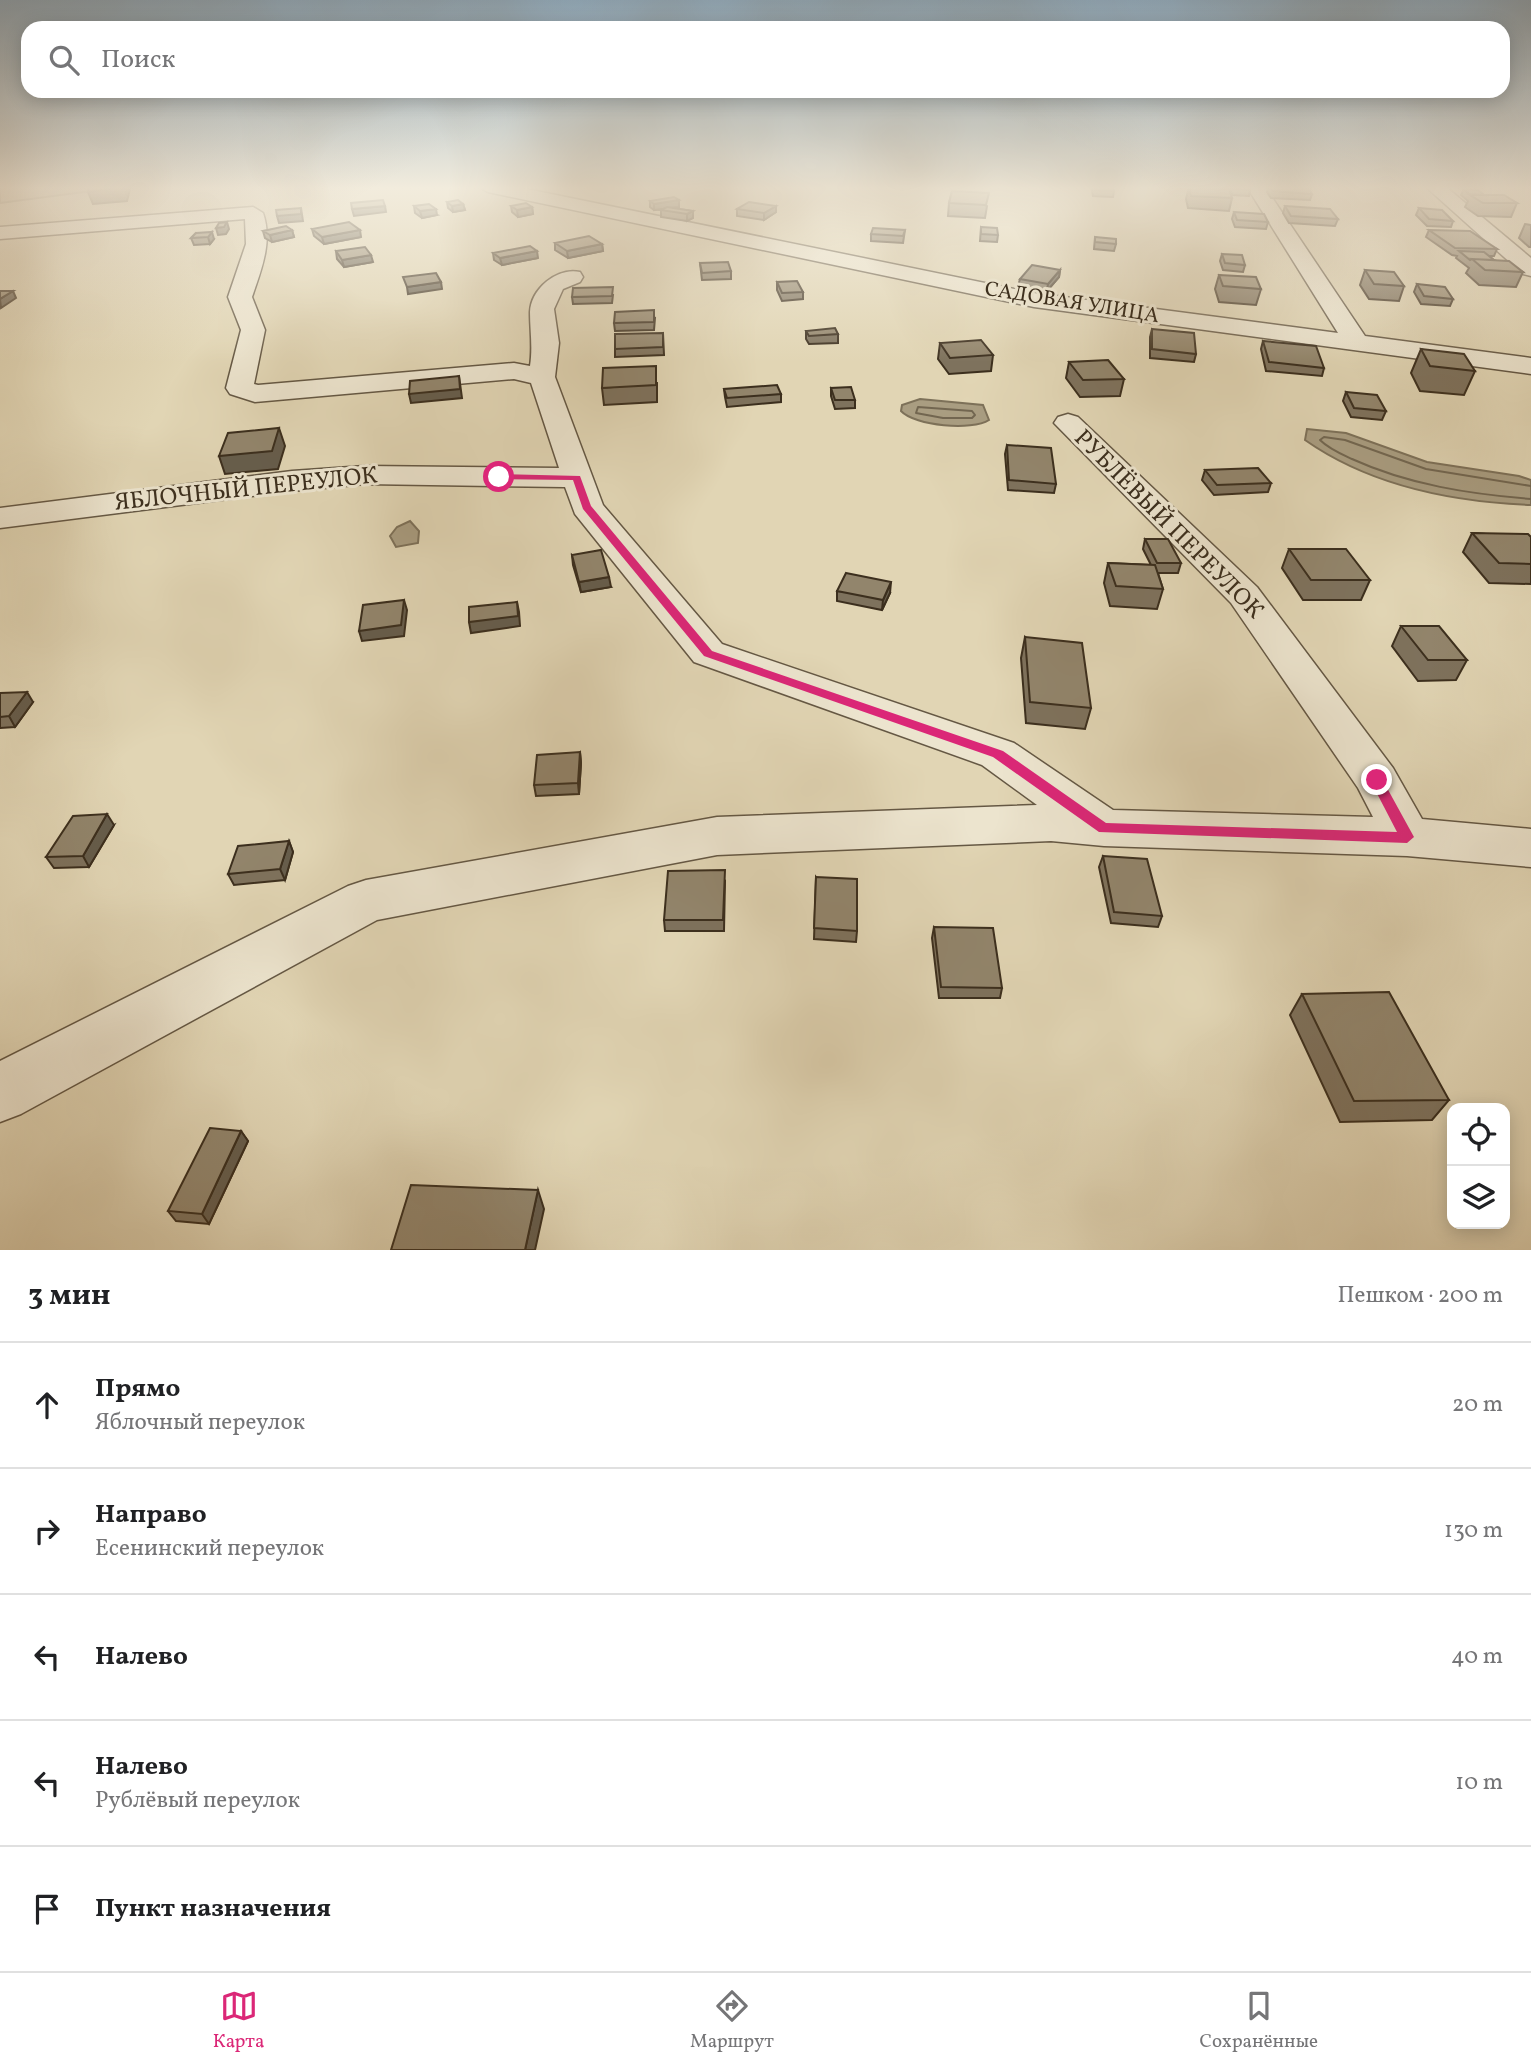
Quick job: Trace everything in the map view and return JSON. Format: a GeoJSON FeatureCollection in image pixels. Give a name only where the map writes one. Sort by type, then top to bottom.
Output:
{"type":"FeatureCollection","features":[{"type":"Feature","properties":{"kind":"street"},"geometry":{"type":"LineString","coordinates":[[255,245],[253,262],[240,297],[253,330],[240,388],[255,394],[514,371],[542,377]]}},
{"type":"Feature","properties":{"kind":"street","name":"САДОВАЯ УЛИЦА"},"geometry":{"type":"LineString","coordinates":[[770,245],[1034,300],[1531,366]]}},
{"type":"Feature","properties":{"kind":"street"},"geometry":{"type":"LineString","coordinates":[[1294,245],[1357,343]]}},
{"type":"Feature","properties":{"kind":"street"},"geometry":{"type":"LineString","coordinates":[[1503,245],[1531,269]]}},
{"type":"Feature","properties":{"kind":"street"},"geometry":{"type":"LineString","coordinates":[[572,277],[554,285],[542,309],[546,343],[542,377],[587,507],[708,653],[998,754],[1104,828]]}},
{"type":"Feature","properties":{"kind":"street","name":"РУБЛЁВЫЙ ПЕРЕУЛОК"},"geometry":{"type":"LineString","coordinates":[[1068,423],[1244,595],[1377,780],[1407,837]]}},
{"type":"Feature","properties":{"kind":"street","name":"ЯБЛОЧНЫЙ ПЕРЕУЛОК"},"geometry":{"type":"LineString","coordinates":[[0,518],[292,481],[365,475],[577,478]]}},
{"type":"Feature","properties":{"kind":"street"},"geometry":{"type":"LineString","coordinates":[[0,1093],[366,901],[717,836],[1051,824],[1407,837],[1531,848]]}},
{"type":"Feature","properties":{"kind":"water"},"geometry":{"type":"Polygon","coordinates":[[[920,399],[983,405],[989,420],[970,425],[944,425],[918,420],[901,411],[902,405],[920,399]]]}},
{"type":"Feature","properties":{"kind":"water"},"geometry":{"type":"Polygon","coordinates":[[[1307,429],[1346,433],[1427,462],[1531,480],[1531,505],[1442,495],[1384,480],[1330,456],[1305,440],[1307,429]]]}},
{"type":"Feature","properties":{"kind":"water"},"geometry":{"type":"Polygon","coordinates":[[[410,521],[419,531],[418,543],[396,547],[390,536],[397,527],[410,521]]]}},
{"type":"Feature","properties":{"kind":"building"},"geometry":{"type":"Polygon","coordinates":[[[558,245],[595,245],[567,251],[558,245]]]}},
{"type":"Feature","properties":{"kind":"building"},"geometry":{"type":"Polygon","coordinates":[[[1451,245],[1492,245],[1497,249],[1455,248],[1451,245]]]}},
{"type":"Feature","properties":{"kind":"building"},"geometry":{"type":"Polygon","coordinates":[[[530,246],[537,251],[500,258],[493,253],[530,246]]]}},
{"type":"Feature","properties":{"kind":"building"},"geometry":{"type":"Polygon","coordinates":[[[365,247],[371,255],[342,260],[336,251],[365,247]]]}},
{"type":"Feature","properties":{"kind":"building"},"geometry":{"type":"Polygon","coordinates":[[[1459,251],[1484,252],[1494,260],[1470,260],[1459,251]]]}},
{"type":"Feature","properties":{"kind":"building"},"geometry":{"type":"Polygon","coordinates":[[[1222,254],[1242,255],[1245,265],[1225,263],[1222,254]]]}},
{"type":"Feature","properties":{"kind":"building"},"geometry":{"type":"Polygon","coordinates":[[[1472,259],[1509,261],[1523,272],[1485,270],[1472,259]]]}},
{"type":"Feature","properties":{"kind":"building"},"geometry":{"type":"Polygon","coordinates":[[[728,262],[731,271],[702,273],[700,263],[728,262]]]}},
{"type":"Feature","properties":{"kind":"building"},"geometry":{"type":"Polygon","coordinates":[[[1032,265],[1060,270],[1048,284],[1020,279],[1032,265]]]}},
{"type":"Feature","properties":{"kind":"building"},"geometry":{"type":"Polygon","coordinates":[[[1365,270],[1394,272],[1404,286],[1374,284],[1365,270]]]}},
{"type":"Feature","properties":{"kind":"building"},"geometry":{"type":"Polygon","coordinates":[[[436,273],[441,282],[407,287],[403,277],[436,273]]]}},
{"type":"Feature","properties":{"kind":"building"},"geometry":{"type":"Polygon","coordinates":[[[1219,275],[1256,277],[1261,289],[1223,286],[1219,275]]]}},
{"type":"Feature","properties":{"kind":"building"},"geometry":{"type":"Polygon","coordinates":[[[797,281],[803,292],[782,293],[777,282],[797,281]]]}},
{"type":"Feature","properties":{"kind":"building"},"geometry":{"type":"Polygon","coordinates":[[[1417,284],[1445,287],[1453,299],[1424,296],[1417,284]]]}},
{"type":"Feature","properties":{"kind":"building"},"geometry":{"type":"Polygon","coordinates":[[[613,287],[612,296],[572,297],[573,288],[613,287]]]}},
{"type":"Feature","properties":{"kind":"building"},"geometry":{"type":"Polygon","coordinates":[[[0,291],[13,291],[0,299],[0,291]]]}},
{"type":"Feature","properties":{"kind":"building"},"geometry":{"type":"Polygon","coordinates":[[[654,310],[654,322],[614,323],[615,312],[654,310]]]}},
{"type":"Feature","properties":{"kind":"building"},"geometry":{"type":"Polygon","coordinates":[[[835,328],[838,334],[809,336],[806,331],[835,328]]]}},
{"type":"Feature","properties":{"kind":"building"},"geometry":{"type":"Polygon","coordinates":[[[1152,329],[1194,333],[1196,354],[1152,349],[1152,329]]]}},
{"type":"Feature","properties":{"kind":"building"},"geometry":{"type":"Polygon","coordinates":[[[663,333],[663,347],[615,349],[615,334],[663,333]]]}},
{"type":"Feature","properties":{"kind":"building"},"geometry":{"type":"Polygon","coordinates":[[[981,340],[993,355],[950,358],[940,343],[981,340]]]}},
{"type":"Feature","properties":{"kind":"building"},"geometry":{"type":"Polygon","coordinates":[[[1263,341],[1316,346],[1324,368],[1269,362],[1263,341]]]}},
{"type":"Feature","properties":{"kind":"building"},"geometry":{"type":"Polygon","coordinates":[[[1421,349],[1464,354],[1475,371],[1430,366],[1421,349]]]}},
{"type":"Feature","properties":{"kind":"building"},"geometry":{"type":"Polygon","coordinates":[[[1108,360],[1124,379],[1083,380],[1069,362],[1108,360]]]}},
{"type":"Feature","properties":{"kind":"building"},"geometry":{"type":"Polygon","coordinates":[[[656,366],[656,385],[602,388],[603,368],[656,366]]]}},
{"type":"Feature","properties":{"kind":"building"},"geometry":{"type":"Polygon","coordinates":[[[459,376],[460,389],[409,394],[410,381],[459,376]]]}},
{"type":"Feature","properties":{"kind":"building"},"geometry":{"type":"Polygon","coordinates":[[[777,385],[781,394],[727,398],[724,389],[777,385]]]}},
{"type":"Feature","properties":{"kind":"building"},"geometry":{"type":"Polygon","coordinates":[[[851,387],[855,400],[835,400],[831,388],[851,387]]]}},
{"type":"Feature","properties":{"kind":"building"},"geometry":{"type":"Polygon","coordinates":[[[1346,392],[1377,395],[1386,411],[1354,408],[1346,392]]]}},
{"type":"Feature","properties":{"kind":"building"},"geometry":{"type":"Polygon","coordinates":[[[279,428],[272,451],[219,456],[228,433],[279,428]]]}},
{"type":"Feature","properties":{"kind":"building"},"geometry":{"type":"Polygon","coordinates":[[[1007,445],[1051,448],[1056,484],[1009,480],[1007,445]]]}},
{"type":"Feature","properties":{"kind":"building"},"geometry":{"type":"Polygon","coordinates":[[[1258,468],[1271,483],[1217,485],[1205,470],[1258,468]]]}},
{"type":"Feature","properties":{"kind":"building"},"geometry":{"type":"Polygon","coordinates":[[[1472,533],[1528,534],[1531,537],[1531,564],[1499,563],[1472,533]]]}},
{"type":"Feature","properties":{"kind":"building"},"geometry":{"type":"Polygon","coordinates":[[[1145,539],[1168,539],[1181,563],[1157,563],[1145,539]]]}},
{"type":"Feature","properties":{"kind":"building"},"geometry":{"type":"Polygon","coordinates":[[[1289,549],[1346,549],[1370,580],[1311,580],[1289,549]]]}},
{"type":"Feature","properties":{"kind":"building"},"geometry":{"type":"Polygon","coordinates":[[[601,550],[609,577],[579,582],[572,555],[601,550]]]}},
{"type":"Feature","properties":{"kind":"building"},"geometry":{"type":"Polygon","coordinates":[[[1108,563],[1155,565],[1163,589],[1116,586],[1108,563]]]}},
{"type":"Feature","properties":{"kind":"building"},"geometry":{"type":"Polygon","coordinates":[[[846,573],[891,582],[883,600],[837,591],[846,573]]]}},
{"type":"Feature","properties":{"kind":"building"},"geometry":{"type":"Polygon","coordinates":[[[404,600],[401,625],[359,631],[363,605],[404,600]]]}},
{"type":"Feature","properties":{"kind":"building"},"geometry":{"type":"Polygon","coordinates":[[[517,602],[518,616],[469,622],[469,607],[517,602]]]}},
{"type":"Feature","properties":{"kind":"building"},"geometry":{"type":"Polygon","coordinates":[[[1401,626],[1439,626],[1467,660],[1428,660],[1401,626]]]}},
{"type":"Feature","properties":{"kind":"building"},"geometry":{"type":"Polygon","coordinates":[[[1025,637],[1082,643],[1091,708],[1030,702],[1025,637]]]}},
{"type":"Feature","properties":{"kind":"building"},"geometry":{"type":"Polygon","coordinates":[[[27,692],[9,716],[0,717],[0,693],[27,692]]]}},
{"type":"Feature","properties":{"kind":"building"},"geometry":{"type":"Polygon","coordinates":[[[580,752],[578,783],[534,785],[537,755],[580,752]]]}},
{"type":"Feature","properties":{"kind":"building"},"geometry":{"type":"Polygon","coordinates":[[[107,814],[83,856],[46,857],[73,816],[107,814]]]}},
{"type":"Feature","properties":{"kind":"building"},"geometry":{"type":"Polygon","coordinates":[[[289,841],[280,869],[228,874],[238,846],[289,841]]]}},
{"type":"Feature","properties":{"kind":"building"},"geometry":{"type":"Polygon","coordinates":[[[1103,856],[1147,859],[1162,916],[1114,912],[1103,856]]]}},
{"type":"Feature","properties":{"kind":"building"},"geometry":{"type":"Polygon","coordinates":[[[725,870],[723,920],[664,920],[668,871],[725,870]]]}},
{"type":"Feature","properties":{"kind":"building"},"geometry":{"type":"Polygon","coordinates":[[[816,877],[857,879],[857,931],[814,928],[816,877]]]}},
{"type":"Feature","properties":{"kind":"building"},"geometry":{"type":"Polygon","coordinates":[[[934,927],[993,928],[1002,988],[941,987],[934,927]]]}},
{"type":"Feature","properties":{"kind":"building"},"geometry":{"type":"Polygon","coordinates":[[[1389,992],[1449,1100],[1354,1101],[1302,994],[1389,992]]]}},
{"type":"Feature","properties":{"kind":"building"},"geometry":{"type":"Polygon","coordinates":[[[210,1128],[241,1131],[202,1214],[168,1211],[210,1128]]]}},
{"type":"Feature","properties":{"kind":"building"},"geometry":{"type":"Polygon","coordinates":[[[411,1185],[538,1190],[525,1250],[391,1250],[411,1185]]]}},
{"type":"Feature","properties":{"kind":"route"},"geometry":{"type":"LineString","coordinates":[[499,477],[577,478],[587,507],[708,653],[998,754],[1104,828],[1407,837],[1377,780]]}}]}
